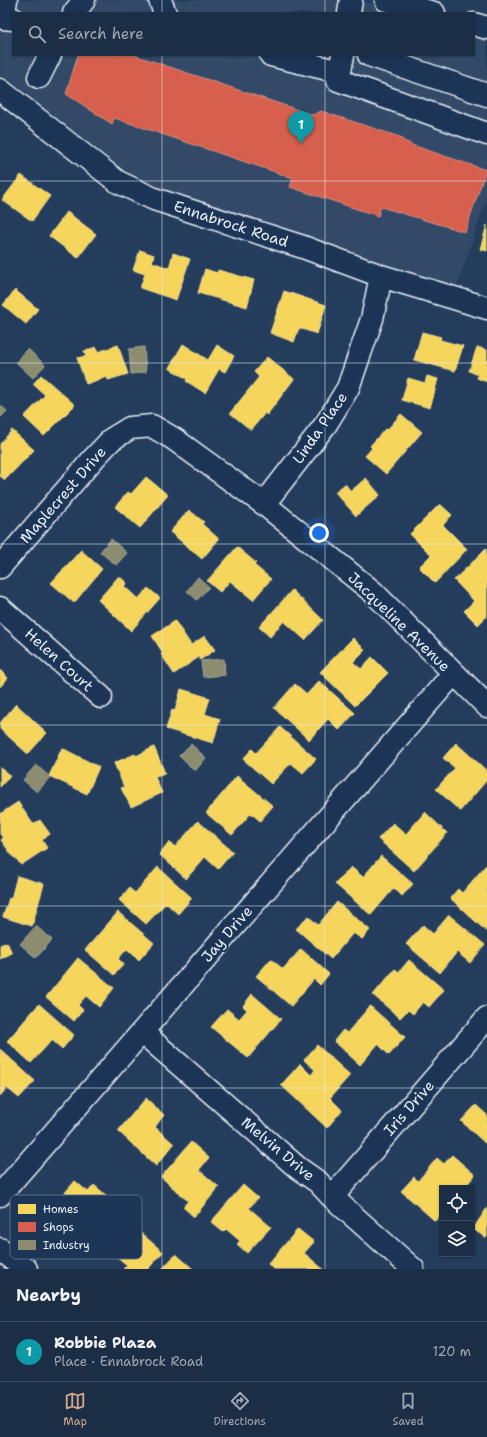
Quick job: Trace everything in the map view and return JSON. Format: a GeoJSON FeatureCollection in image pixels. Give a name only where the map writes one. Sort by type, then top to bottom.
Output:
{"type":"FeatureCollection","features":[{"type":"Feature","properties":{"kind":"street"},"geometry":{"type":"LineString","coordinates":[[6,0],[3,18],[12,19]]}},
{"type":"Feature","properties":{"kind":"street"},"geometry":{"type":"LineString","coordinates":[[75,12],[84,0]]}},
{"type":"Feature","properties":{"kind":"street"},"geometry":{"type":"LineString","coordinates":[[160,0],[165,12]]}},
{"type":"Feature","properties":{"kind":"street"},"geometry":{"type":"LineString","coordinates":[[349,12],[350,0]]}},
{"type":"Feature","properties":{"kind":"street"},"geometry":{"type":"LineString","coordinates":[[386,0],[430,12]]}},
{"type":"Feature","properties":{"kind":"street"},"geometry":{"type":"LineString","coordinates":[[475,24],[487,28]]}},
{"type":"Feature","properties":{"kind":"street"},"geometry":{"type":"LineString","coordinates":[[38,77],[49,56]]}},
{"type":"Feature","properties":{"kind":"street"},"geometry":{"type":"LineString","coordinates":[[280,56],[341,63],[338,80],[487,134]]}},
{"type":"Feature","properties":{"kind":"street"},"geometry":{"type":"LineString","coordinates":[[373,56],[487,95]]}},
{"type":"Feature","properties":{"kind":"street","name":"Ennabrock Road"},"geometry":{"type":"LineString","coordinates":[[0,90],[118,182],[154,199],[303,247],[381,276],[487,308]]}},
{"type":"Feature","properties":{"kind":"street","name":"Linda Place"},"geometry":{"type":"LineString","coordinates":[[264,504],[326,424],[348,388],[372,319],[381,276]]}},
{"type":"Feature","properties":{"kind":"street","name":"Jacqueline Avenue"},"geometry":{"type":"LineString","coordinates":[[130,428],[152,426],[174,439],[264,504],[373,592],[487,706]]}},
{"type":"Feature","properties":{"kind":"street","name":"Maplecrest Drive"},"geometry":{"type":"LineString","coordinates":[[0,567],[94,458],[112,439],[130,428]]}},
{"type":"Feature","properties":{"kind":"street","name":"Helen Court"},"geometry":{"type":"LineString","coordinates":[[0,608],[101,697]]}},
{"type":"Feature","properties":{"kind":"street","name":"Jay Drive"},"geometry":{"type":"LineString","coordinates":[[0,1196],[454,674]]}},
{"type":"Feature","properties":{"kind":"street","name":"Iris Drive"},"geometry":{"type":"LineString","coordinates":[[332,1197],[487,1018]]}},
{"type":"Feature","properties":{"kind":"street","name":"Melvin Drive"},"geometry":{"type":"LineString","coordinates":[[142,1032],[298,1168],[318,1182],[332,1197],[413,1269]]}},
{"type":"Feature","properties":{"kind":"street"},"geometry":{"type":"LineString","coordinates":[[0,1249],[10,1257]]}},
{"type":"Feature","properties":{"kind":"street"},"geometry":{"type":"LineString","coordinates":[[13,1259],[26,1269]]}},
{"type":"Feature","properties":{"kind":"shaded area"},"geometry":{"type":"Polygon","coordinates":[[[0,0],[357,0],[405,12],[12,12],[12,56],[475,56],[475,30],[487,34],[487,198],[455,292],[121,177],[0,81],[0,0]]]}},
{"type":"Feature","properties":{"kind":"building: Homes"},"geometry":{"type":"Polygon","coordinates":[[[21,175],[50,196],[32,221],[2,200],[21,175]]]}},
{"type":"Feature","properties":{"kind":"building: Homes"},"geometry":{"type":"Polygon","coordinates":[[[67,212],[96,234],[78,258],[49,236],[67,212]]]}},
{"type":"Feature","properties":{"kind":"building: Homes"},"geometry":{"type":"Polygon","coordinates":[[[487,225],[487,251],[480,249],[487,225]]]}},
{"type":"Feature","properties":{"kind":"building: Homes"},"geometry":{"type":"Polygon","coordinates":[[[140,250],[154,255],[152,262],[169,268],[173,253],[190,259],[176,300],[140,288],[145,274],[133,270],[140,250]]]}},
{"type":"Feature","properties":{"kind":"building: Homes"},"geometry":{"type":"Polygon","coordinates":[[[205,269],[217,273],[218,270],[254,280],[247,307],[198,293],[205,269]]]}},
{"type":"Feature","properties":{"kind":"building: Homes"},"geometry":{"type":"Polygon","coordinates":[[[15,290],[38,309],[26,324],[3,305],[15,290]]]}},
{"type":"Feature","properties":{"kind":"building: Homes"},"geometry":{"type":"Polygon","coordinates":[[[284,291],[326,305],[317,334],[299,328],[294,342],[270,333],[284,291]]]}},
{"type":"Feature","properties":{"kind":"building: Homes"},"geometry":{"type":"Polygon","coordinates":[[[422,332],[441,337],[440,340],[463,346],[455,371],[414,360],[422,332]]]}},
{"type":"Feature","properties":{"kind":"building: Homes"},"geometry":{"type":"Polygon","coordinates":[[[183,344],[208,360],[217,345],[234,356],[225,372],[219,369],[205,393],[186,381],[187,379],[169,368],[183,344]]]}},
{"type":"Feature","properties":{"kind":"building: Homes"},"geometry":{"type":"Polygon","coordinates":[[[118,345],[128,374],[108,380],[107,377],[86,384],[77,358],[86,356],[84,351],[96,347],[98,352],[118,345]]]}},
{"type":"Feature","properties":{"kind":"building: Homes"},"geometry":{"type":"Polygon","coordinates":[[[477,347],[487,350],[487,382],[477,378],[478,375],[469,371],[477,347]]]}},
{"type":"Feature","properties":{"kind":"building: Homes"},"geometry":{"type":"Polygon","coordinates":[[[267,357],[294,379],[267,415],[265,413],[251,430],[230,413],[259,377],[254,372],[267,357]]]}},
{"type":"Feature","properties":{"kind":"building: Homes"},"geometry":{"type":"Polygon","coordinates":[[[41,375],[75,405],[44,436],[24,417],[45,395],[33,384],[41,375]]]}},
{"type":"Feature","properties":{"kind":"building: Homes"},"geometry":{"type":"Polygon","coordinates":[[[427,376],[438,379],[430,408],[402,400],[408,378],[425,383],[427,376]]]}},
{"type":"Feature","properties":{"kind":"building: Homes"},"geometry":{"type":"Polygon","coordinates":[[[401,414],[422,432],[386,474],[365,456],[372,448],[370,446],[401,414]]]}},
{"type":"Feature","properties":{"kind":"building: Homes"},"geometry":{"type":"Polygon","coordinates":[[[12,430],[34,450],[5,480],[0,476],[0,444],[12,430]]]}},
{"type":"Feature","properties":{"kind":"building: Homes"},"geometry":{"type":"Polygon","coordinates":[[[146,477],[168,495],[140,528],[115,507],[128,492],[131,494],[146,477]]]}},
{"type":"Feature","properties":{"kind":"building: Homes"},"geometry":{"type":"Polygon","coordinates":[[[366,478],[380,495],[356,516],[335,492],[345,484],[351,491],[366,478]]]}},
{"type":"Feature","properties":{"kind":"building: Homes"},"geometry":{"type":"Polygon","coordinates":[[[440,504],[452,515],[443,525],[467,549],[435,583],[419,567],[431,555],[410,534],[440,504]]]}},
{"type":"Feature","properties":{"kind":"building: Homes"},"geometry":{"type":"Polygon","coordinates":[[[189,510],[204,522],[202,524],[219,539],[202,559],[170,532],[189,510]]]}},
{"type":"Feature","properties":{"kind":"building: Homes"},"geometry":{"type":"Polygon","coordinates":[[[237,547],[256,563],[254,565],[271,579],[253,600],[230,581],[220,592],[207,581],[237,547]]]}},
{"type":"Feature","properties":{"kind":"building: Homes"},"geometry":{"type":"Polygon","coordinates":[[[486,549],[487,564],[485,565],[487,567],[487,616],[478,625],[464,611],[474,601],[454,580],[486,549]]]}},
{"type":"Feature","properties":{"kind":"building: Homes"},"geometry":{"type":"Polygon","coordinates":[[[81,550],[102,569],[74,603],[51,583],[81,550]]]}},
{"type":"Feature","properties":{"kind":"building: Homes"},"geometry":{"type":"Polygon","coordinates":[[[119,576],[127,583],[124,586],[138,599],[148,588],[160,598],[131,631],[98,600],[119,576]]]}},
{"type":"Feature","properties":{"kind":"building: Homes"},"geometry":{"type":"Polygon","coordinates":[[[292,590],[323,620],[305,640],[284,621],[270,637],[259,627],[292,590]]]}},
{"type":"Feature","properties":{"kind":"building: Homes"},"geometry":{"type":"Polygon","coordinates":[[[175,621],[191,645],[205,636],[215,650],[200,660],[199,657],[174,674],[161,654],[163,653],[152,636],[175,621]]]}},
{"type":"Feature","properties":{"kind":"building: Homes"},"geometry":{"type":"Polygon","coordinates":[[[353,638],[365,650],[353,662],[361,669],[372,657],[388,673],[355,706],[320,672],[353,638]]]}},
{"type":"Feature","properties":{"kind":"building: Homes"},"geometry":{"type":"Polygon","coordinates":[[[0,670],[8,678],[0,687],[0,670]]]}},
{"type":"Feature","properties":{"kind":"building: Homes"},"geometry":{"type":"Polygon","coordinates":[[[319,681],[355,713],[339,730],[328,719],[309,740],[274,708],[295,684],[307,694],[319,681]]]}},
{"type":"Feature","properties":{"kind":"building: Homes"},"geometry":{"type":"Polygon","coordinates":[[[181,689],[210,698],[205,714],[220,719],[213,743],[166,729],[172,710],[175,711],[181,689]]]}},
{"type":"Feature","properties":{"kind":"building: Homes"},"geometry":{"type":"Polygon","coordinates":[[[16,704],[47,733],[28,754],[0,729],[0,723],[16,704]]]}},
{"type":"Feature","properties":{"kind":"building: Homes"},"geometry":{"type":"Polygon","coordinates":[[[280,727],[316,759],[303,773],[291,763],[271,784],[243,759],[252,749],[256,753],[280,727]]]}},
{"type":"Feature","properties":{"kind":"building: Homes"},"geometry":{"type":"Polygon","coordinates":[[[456,743],[487,771],[487,780],[460,811],[436,789],[455,768],[443,758],[456,743]]]}},
{"type":"Feature","properties":{"kind":"building: Homes"},"geometry":{"type":"Polygon","coordinates":[[[154,747],[165,773],[155,777],[162,793],[131,807],[121,788],[124,787],[114,763],[135,754],[136,756],[154,747]]]}},
{"type":"Feature","properties":{"kind":"building: Homes"},"geometry":{"type":"Polygon","coordinates":[[[62,748],[99,767],[87,794],[49,776],[62,748]]]}},
{"type":"Feature","properties":{"kind":"building: Homes"},"geometry":{"type":"Polygon","coordinates":[[[0,767],[10,776],[0,787],[0,767]]]}},
{"type":"Feature","properties":{"kind":"building: Homes"},"geometry":{"type":"Polygon","coordinates":[[[237,776],[273,806],[260,821],[251,813],[232,835],[206,813],[237,776]]]}},
{"type":"Feature","properties":{"kind":"building: Homes"},"geometry":{"type":"Polygon","coordinates":[[[18,802],[33,824],[40,820],[50,834],[42,840],[47,848],[21,865],[1,840],[3,838],[0,834],[0,814],[18,802]]]}},
{"type":"Feature","properties":{"kind":"building: Homes"},"geometry":{"type":"Polygon","coordinates":[[[425,812],[447,833],[414,871],[378,839],[393,823],[406,834],[425,812]]]}},
{"type":"Feature","properties":{"kind":"building: Homes"},"geometry":{"type":"Polygon","coordinates":[[[198,821],[233,852],[218,869],[205,857],[186,879],[159,854],[169,842],[175,847],[198,821]]]}},
{"type":"Feature","properties":{"kind":"building: Homes"},"geometry":{"type":"Polygon","coordinates":[[[381,856],[413,884],[402,896],[394,888],[371,915],[335,884],[351,867],[363,877],[381,856]]]}},
{"type":"Feature","properties":{"kind":"building: Homes"},"geometry":{"type":"Polygon","coordinates":[[[486,865],[487,932],[450,898],[458,889],[462,893],[486,865]]]}},
{"type":"Feature","properties":{"kind":"building: Homes"},"geometry":{"type":"Polygon","coordinates":[[[158,867],[192,898],[178,914],[166,903],[146,924],[119,900],[129,888],[135,893],[158,867]]]}},
{"type":"Feature","properties":{"kind":"building: Homes"},"geometry":{"type":"Polygon","coordinates":[[[17,876],[44,884],[32,926],[3,917],[9,898],[11,899],[17,876]]]}},
{"type":"Feature","properties":{"kind":"building: Homes"},"geometry":{"type":"Polygon","coordinates":[[[337,902],[370,930],[362,939],[353,933],[331,959],[296,929],[308,916],[318,925],[337,902]]]}},
{"type":"Feature","properties":{"kind":"building: Homes"},"geometry":{"type":"Polygon","coordinates":[[[118,912],[154,943],[139,960],[127,949],[118,959],[124,964],[114,975],[85,950],[118,912]]]}},
{"type":"Feature","properties":{"kind":"building: Homes"},"geometry":{"type":"Polygon","coordinates":[[[449,915],[485,945],[470,963],[457,952],[440,973],[406,944],[423,925],[433,934],[449,915]]]}},
{"type":"Feature","properties":{"kind":"building: Homes"},"geometry":{"type":"Polygon","coordinates":[[[7,942],[12,953],[0,959],[0,945],[7,942]]]}},
{"type":"Feature","properties":{"kind":"building: Homes"},"geometry":{"type":"Polygon","coordinates":[[[301,949],[329,974],[320,985],[314,979],[291,1006],[256,976],[271,959],[283,969],[301,949]]]}},
{"type":"Feature","properties":{"kind":"building: Homes"},"geometry":{"type":"Polygon","coordinates":[[[78,958],[114,988],[99,1007],[86,996],[78,1005],[83,1010],[74,1021],[46,997],[78,958]]]}},
{"type":"Feature","properties":{"kind":"building: Homes"},"geometry":{"type":"Polygon","coordinates":[[[409,960],[444,990],[429,1007],[423,1002],[413,1014],[408,1010],[400,1018],[373,995],[395,969],[399,972],[409,960]]]}},
{"type":"Feature","properties":{"kind":"building: Homes"},"geometry":{"type":"Polygon","coordinates":[[[252,994],[281,1019],[248,1058],[211,1027],[227,1009],[239,1019],[247,1010],[243,1006],[252,994]]]}},
{"type":"Feature","properties":{"kind":"building: Homes"},"geometry":{"type":"Polygon","coordinates":[[[39,1004],[74,1035],[62,1049],[52,1040],[31,1063],[7,1041],[39,1004]]]}},
{"type":"Feature","properties":{"kind":"building: Homes"},"geometry":{"type":"Polygon","coordinates":[[[370,1006],[405,1037],[389,1055],[378,1044],[360,1065],[334,1041],[343,1030],[347,1033],[370,1006]]]}},
{"type":"Feature","properties":{"kind":"building: Homes"},"geometry":{"type":"Polygon","coordinates":[[[317,1045],[350,1075],[330,1098],[342,1110],[327,1128],[281,1085],[300,1064],[311,1075],[315,1070],[304,1060],[317,1045]]]}},
{"type":"Feature","properties":{"kind":"building: Homes"},"geometry":{"type":"Polygon","coordinates":[[[0,1049],[35,1081],[19,1098],[7,1088],[0,1096],[0,1049]]]}},
{"type":"Feature","properties":{"kind":"building: Homes"},"geometry":{"type":"Polygon","coordinates":[[[146,1098],[164,1115],[155,1127],[174,1144],[156,1166],[118,1131],[146,1098]]]}},
{"type":"Feature","properties":{"kind":"building: Homes"},"geometry":{"type":"Polygon","coordinates":[[[476,1105],[487,1115],[487,1145],[461,1121],[476,1105]]]}},
{"type":"Feature","properties":{"kind":"building: Homes"},"geometry":{"type":"Polygon","coordinates":[[[191,1142],[209,1158],[199,1170],[219,1187],[194,1217],[183,1207],[188,1201],[161,1177],[191,1142]]]}},
{"type":"Feature","properties":{"kind":"building: Homes"},"geometry":{"type":"Polygon","coordinates":[[[452,1155],[475,1175],[467,1185],[439,1185],[439,1216],[435,1221],[401,1191],[414,1177],[418,1181],[437,1158],[444,1164],[452,1155]]]}},
{"type":"Feature","properties":{"kind":"building: Homes"},"geometry":{"type":"Polygon","coordinates":[[[75,1181],[88,1192],[94,1185],[106,1195],[63,1195],[75,1181]]]}},
{"type":"Feature","properties":{"kind":"building: Homes"},"geometry":{"type":"Polygon","coordinates":[[[243,1185],[258,1198],[249,1208],[271,1227],[247,1253],[237,1244],[240,1241],[226,1229],[223,1232],[211,1222],[243,1185]]]}},
{"type":"Feature","properties":{"kind":"building: Homes"},"geometry":{"type":"Polygon","coordinates":[[[487,1208],[486,1238],[475,1230],[475,1226],[487,1208]]]}},
{"type":"Feature","properties":{"kind":"building: Homes"},"geometry":{"type":"Polygon","coordinates":[[[298,1229],[314,1242],[304,1253],[323,1269],[274,1269],[268,1264],[298,1229]]]}},
{"type":"Feature","properties":{"kind":"building: Homes"},"geometry":{"type":"Polygon","coordinates":[[[142,1234],[163,1252],[148,1269],[123,1269],[127,1265],[120,1259],[142,1259],[142,1234]]]}},
{"type":"Feature","properties":{"kind":"building: Homes"},"geometry":{"type":"Polygon","coordinates":[[[176,1254],[193,1269],[162,1269],[176,1254]]]}},
{"type":"Feature","properties":{"kind":"building: Shops"},"geometry":{"type":"Polygon","coordinates":[[[78,56],[137,56],[313,115],[321,111],[400,137],[412,145],[486,170],[465,232],[381,207],[378,216],[290,187],[293,178],[114,118],[112,124],[66,94],[78,56]]]}},
{"type":"Feature","properties":{"kind":"building: Industry"},"geometry":{"type":"Polygon","coordinates":[[[144,347],[146,372],[131,374],[129,349],[144,347]]]}},
{"type":"Feature","properties":{"kind":"building: Industry"},"geometry":{"type":"Polygon","coordinates":[[[28,349],[45,365],[33,378],[16,362],[28,349]]]}},
{"type":"Feature","properties":{"kind":"building: Industry"},"geometry":{"type":"Polygon","coordinates":[[[0,405],[7,411],[0,418],[0,405]]]}},
{"type":"Feature","properties":{"kind":"building: Industry"},"geometry":{"type":"Polygon","coordinates":[[[111,539],[127,553],[116,565],[100,552],[111,539]]]}},
{"type":"Feature","properties":{"kind":"building: Industry"},"geometry":{"type":"Polygon","coordinates":[[[198,577],[209,587],[197,600],[187,591],[198,577]]]}},
{"type":"Feature","properties":{"kind":"building: Industry"},"geometry":{"type":"Polygon","coordinates":[[[224,659],[225,675],[203,677],[201,661],[224,659]]]}},
{"type":"Feature","properties":{"kind":"building: Industry"},"geometry":{"type":"Polygon","coordinates":[[[191,744],[206,758],[195,771],[179,756],[191,744]]]}},
{"type":"Feature","properties":{"kind":"building: Industry"},"geometry":{"type":"Polygon","coordinates":[[[36,765],[50,777],[37,792],[23,780],[36,765]]]}},
{"type":"Feature","properties":{"kind":"building: Industry"},"geometry":{"type":"Polygon","coordinates":[[[36,926],[52,940],[36,958],[20,944],[36,926]]]}},
{"type":"Feature","properties":{"kind":"place","name":"Robbie Plaza"},"geometry":{"type":"Point","coordinates":[301,144]}}]}
